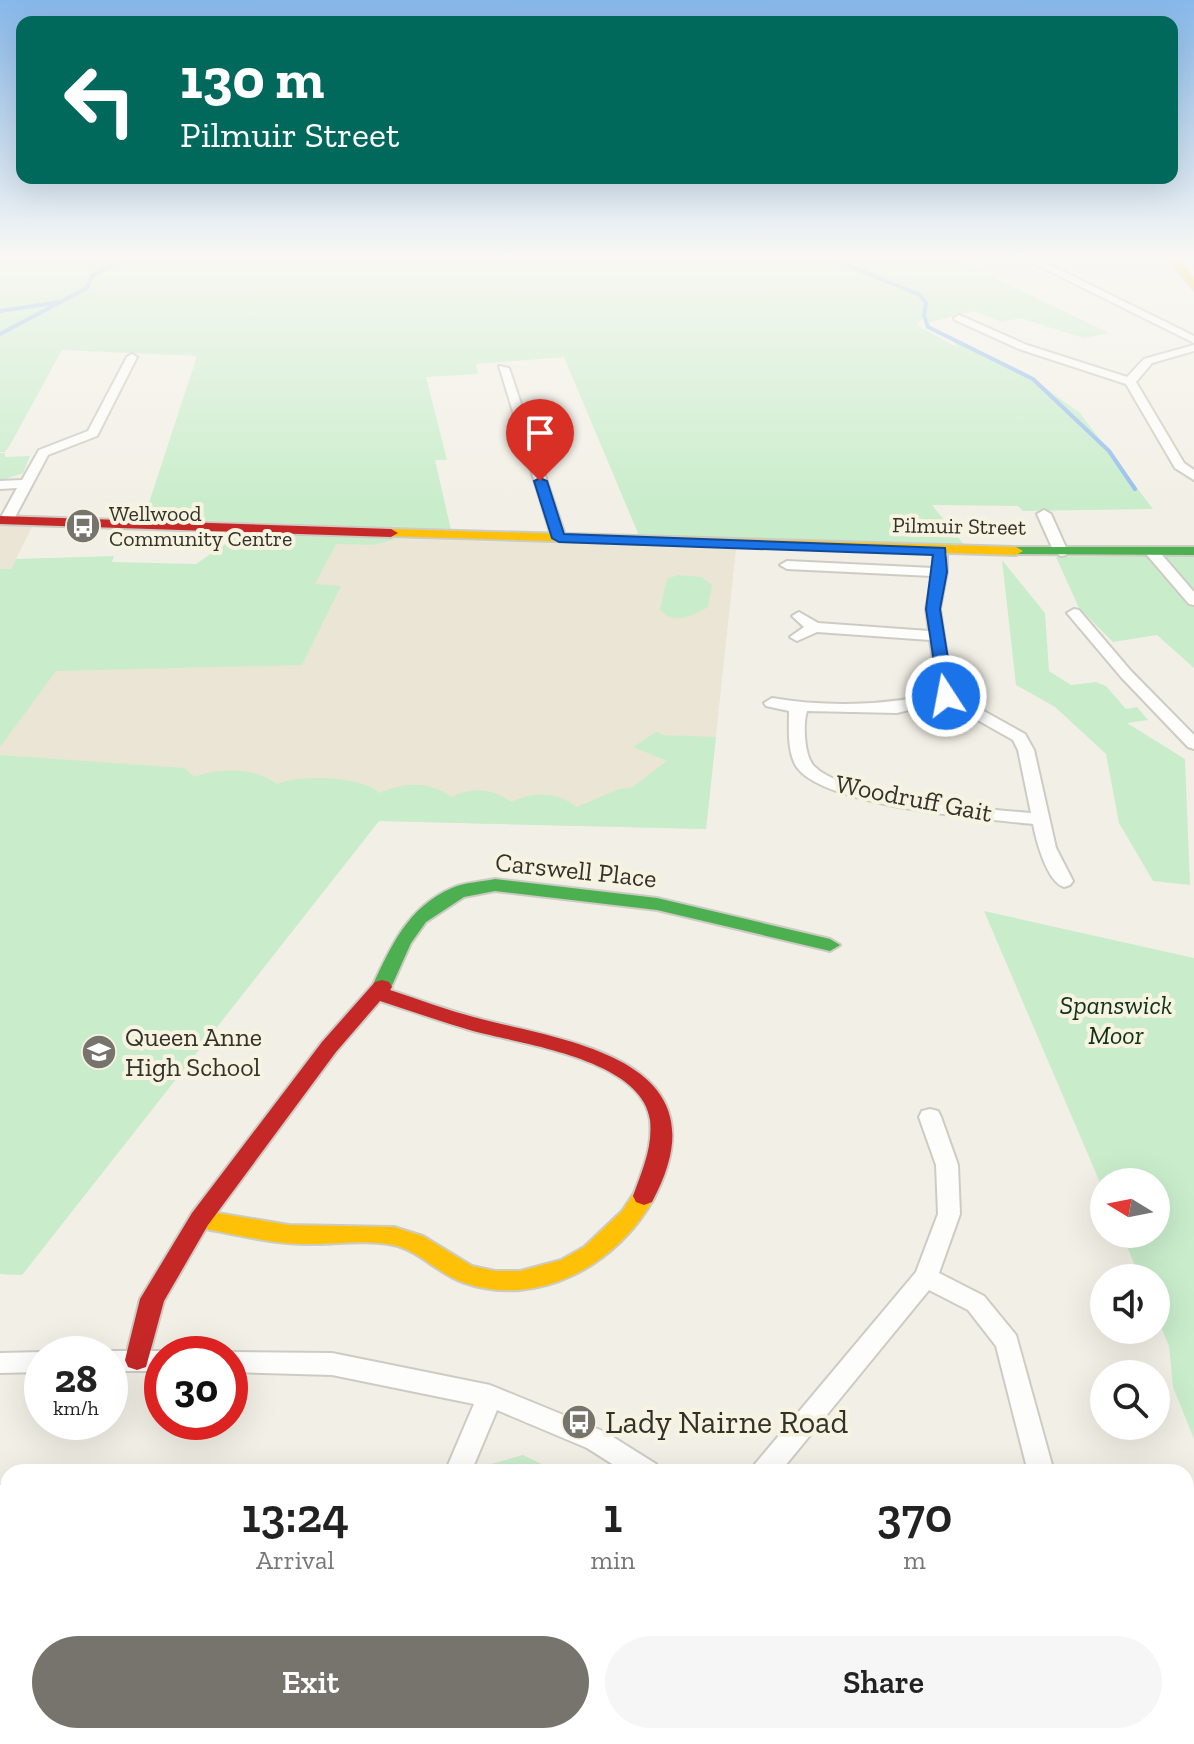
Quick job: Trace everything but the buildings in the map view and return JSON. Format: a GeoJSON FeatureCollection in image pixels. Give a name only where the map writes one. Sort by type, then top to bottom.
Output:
{"type":"FeatureCollection","features":[{"type":"Feature","properties":{"kind":"street"},"geometry":{"type":"LineString","coordinates":[[1006,339],[1130,382],[1179,465],[1194,476]]}},
{"type":"Feature","properties":{"kind":"street"},"geometry":{"type":"LineString","coordinates":[[1130,382],[1135,369],[1148,359],[1194,348]]}},
{"type":"Feature","properties":{"kind":"street"},"geometry":{"type":"LineString","coordinates":[[3,519],[28,484],[43,453],[93,433],[132,357]]}},
{"type":"Feature","properties":{"kind":"street"},"geometry":{"type":"LineString","coordinates":[[503,368],[559,538]]}},
{"type":"Feature","properties":{"kind":"street"},"geometry":{"type":"LineString","coordinates":[[0,485],[28,484]]}},
{"type":"Feature","properties":{"kind":"street"},"geometry":{"type":"LineString","coordinates":[[1044,514],[1061,552]]}},
{"type":"Feature","properties":{"kind":"street","name":"Pilmuir Street"},"geometry":{"type":"LineString","coordinates":[[3,519],[940,551],[1194,551]]}},
{"type":"Feature","properties":{"kind":"street"},"geometry":{"type":"LineString","coordinates":[[940,551],[940,572],[933,609],[946,696]]}},
{"type":"Feature","properties":{"kind":"street"},"geometry":{"type":"LineString","coordinates":[[1152,552],[1194,601]]}},
{"type":"Feature","properties":{"kind":"street"},"geometry":{"type":"LineString","coordinates":[[787,565],[940,572]]}},
{"type":"Feature","properties":{"kind":"street"},"geometry":{"type":"LineString","coordinates":[[1074,613],[1126,674],[1194,744]]}},
{"type":"Feature","properties":{"kind":"street"},"geometry":{"type":"LineString","coordinates":[[799,616],[814,627],[935,636]]}},
{"type":"Feature","properties":{"kind":"street"},"geometry":{"type":"LineString","coordinates":[[797,637],[814,627]]}},
{"type":"Feature","properties":{"kind":"street"},"geometry":{"type":"LineString","coordinates":[[772,703],[800,708],[812,705],[897,708],[946,696],[1019,737],[1026,750],[1047,848],[1064,881]]}},
{"type":"Feature","properties":{"kind":"street","name":"Woodruff Gait"},"geometry":{"type":"LineString","coordinates":[[800,708],[797,711],[799,747],[806,767],[827,782],[956,811],[1039,819]]}},
{"type":"Feature","properties":{"kind":"street","name":"Carswell Place"},"geometry":{"type":"LineString","coordinates":[[151,1336],[152,1299],[200,1219],[329,1047],[379,994],[402,942],[419,918],[442,900],[458,892],[495,885],[657,904],[830,945]]}},
{"type":"Feature","properties":{"kind":"street"},"geometry":{"type":"LineString","coordinates":[[200,1219],[290,1234],[353,1233],[405,1238],[428,1248],[463,1273],[531,1279],[569,1270],[635,1212],[650,1186],[662,1141],[660,1115],[654,1097],[623,1071],[563,1045],[467,1022],[379,994]]}},
{"type":"Feature","properties":{"kind":"street"},"geometry":{"type":"LineString","coordinates":[[771,1464],[926,1277],[949,1214],[947,1165],[930,1117]]}},
{"type":"Feature","properties":{"kind":"street"},"geometry":{"type":"LineString","coordinates":[[926,1277],[976,1303],[1007,1342],[1039,1464]]}},
{"type":"Feature","properties":{"kind":"street"},"geometry":{"type":"LineString","coordinates":[[0,1363],[24,1362]]}},
{"type":"Feature","properties":{"kind":"street"},"geometry":{"type":"LineString","coordinates":[[248,1362],[332,1364],[490,1396],[596,1440],[634,1464]]}},
{"type":"Feature","properties":{"kind":"street"},"geometry":{"type":"LineString","coordinates":[[461,1464],[490,1396]]}},
{"type":"Feature","properties":{"kind":"shaded area"},"geometry":{"type":"Polygon","coordinates":[[[0,525],[33,525],[11,569],[0,569],[0,525]]]}},
{"type":"Feature","properties":{"kind":"shaded area","name":"Queen Anne High School"},"geometry":{"type":"Polygon","coordinates":[[[240,534],[736,549],[706,829],[379,821],[22,1275],[0,1274],[0,655],[196,564],[240,534]]]}},
{"type":"Feature","properties":{"kind":"green space"},"geometry":{"type":"Polygon","coordinates":[[[0,339],[943,339],[958,348],[954,341],[1033,379],[1080,413],[1153,509],[1023,511],[1018,506],[932,505],[966,547],[640,538],[564,357],[476,364],[478,374],[426,377],[447,460],[435,460],[451,530],[144,518],[197,356],[62,350],[10,445],[5,452],[0,452],[0,339]]]}},
{"type":"Feature","properties":{"kind":"green space"},"geometry":{"type":"Polygon","coordinates":[[[0,453],[5,453],[5,457],[30,456],[23,473],[0,481],[0,453]]]}},
{"type":"Feature","properties":{"kind":"green space"},"geometry":{"type":"Polygon","coordinates":[[[240,534],[396,539],[373,545],[336,544],[315,584],[341,586],[302,665],[56,671],[0,747],[0,569],[11,569],[16,559],[114,556],[112,562],[196,564],[240,534]]]}},
{"type":"Feature","properties":{"kind":"green space"},"geometry":{"type":"Polygon","coordinates":[[[1194,556],[1194,668],[1157,635],[1113,642],[1079,608],[1056,557],[1194,556]]]}},
{"type":"Feature","properties":{"kind":"green space"},"geometry":{"type":"Polygon","coordinates":[[[1002,560],[1045,613],[1049,671],[1071,685],[1096,682],[1106,686],[1126,709],[1137,707],[1148,720],[1127,723],[1185,759],[1190,885],[1153,881],[1119,823],[1106,754],[1055,707],[1016,685],[1002,560]]]}},
{"type":"Feature","properties":{"kind":"green space"},"geometry":{"type":"Polygon","coordinates":[[[678,575],[701,577],[712,585],[708,607],[677,618],[660,609],[667,579],[678,575]]]}},
{"type":"Feature","properties":{"kind":"green space"},"geometry":{"type":"Polygon","coordinates":[[[656,732],[716,737],[706,829],[379,821],[22,1275],[0,1274],[0,755],[184,768],[194,777],[214,772],[248,772],[277,784],[330,778],[359,783],[380,793],[417,785],[435,788],[451,797],[475,790],[489,792],[511,802],[528,796],[545,795],[561,798],[577,807],[619,789],[631,788],[667,761],[633,747],[656,732]]]}},
{"type":"Feature","properties":{"kind":"green space","name":"Spanswick Moor"},"geometry":{"type":"Polygon","coordinates":[[[984,911],[1194,958],[1194,1439],[1173,1387],[1168,1344],[1170,1264],[1134,1264],[1128,1248],[1170,1248],[1170,1168],[1094,1168],[984,911]]]}},
{"type":"Feature","properties":{"kind":"green space"},"geometry":{"type":"Polygon","coordinates":[[[523,1455],[542,1464],[491,1464],[523,1455]]]}},
{"type":"Feature","properties":{"kind":"waterway"},"geometry":{"type":"LineString","coordinates":[[953,339],[1033,379],[1109,451],[1135,489]]}},
{"type":"Feature","properties":{"kind":"traffic: fast"},"geometry":{"type":"LineString","coordinates":[[1016,551],[1194,551]]}},
{"type":"Feature","properties":{"kind":"traffic: fast"},"geometry":{"type":"LineString","coordinates":[[382,987],[402,942],[419,918],[458,892],[495,885],[657,904],[830,945]]}},
{"type":"Feature","properties":{"kind":"traffic: slow"},"geometry":{"type":"LineString","coordinates":[[391,533],[1016,551]]}},
{"type":"Feature","properties":{"kind":"traffic: slow"},"geometry":{"type":"LineString","coordinates":[[200,1219],[289,1234],[394,1236],[414,1243],[469,1275],[495,1281],[520,1281],[570,1267],[592,1253],[630,1218],[644,1196]]}},
{"type":"Feature","properties":{"kind":"traffic: jam"},"geometry":{"type":"LineString","coordinates":[[0,520],[391,533]]}},
{"type":"Feature","properties":{"kind":"traffic: jam"},"geometry":{"type":"LineString","coordinates":[[137,1360],[152,1299],[200,1219],[329,1047],[382,987]]}},
{"type":"Feature","properties":{"kind":"traffic: jam"},"geometry":{"type":"LineString","coordinates":[[379,994],[594,1056],[624,1071],[648,1091],[660,1118],[660,1152],[644,1196]]}},
{"type":"Feature","properties":{"kind":"place","name":"Wellwood Community Centre"},"geometry":{"type":"Point","coordinates":[83,526]}},
{"type":"Feature","properties":{"kind":"place","name":"Queen Anne High School"},"geometry":{"type":"Point","coordinates":[99,1052]}},
{"type":"Feature","properties":{"kind":"place","name":"Lady Nairne Road"},"geometry":{"type":"Point","coordinates":[579,1422]}},
{"type":"Feature","properties":{"kind":"route"},"geometry":{"type":"LineString","coordinates":[[540,481],[559,538],[940,551],[940,572],[933,609],[946,696]]}}]}
